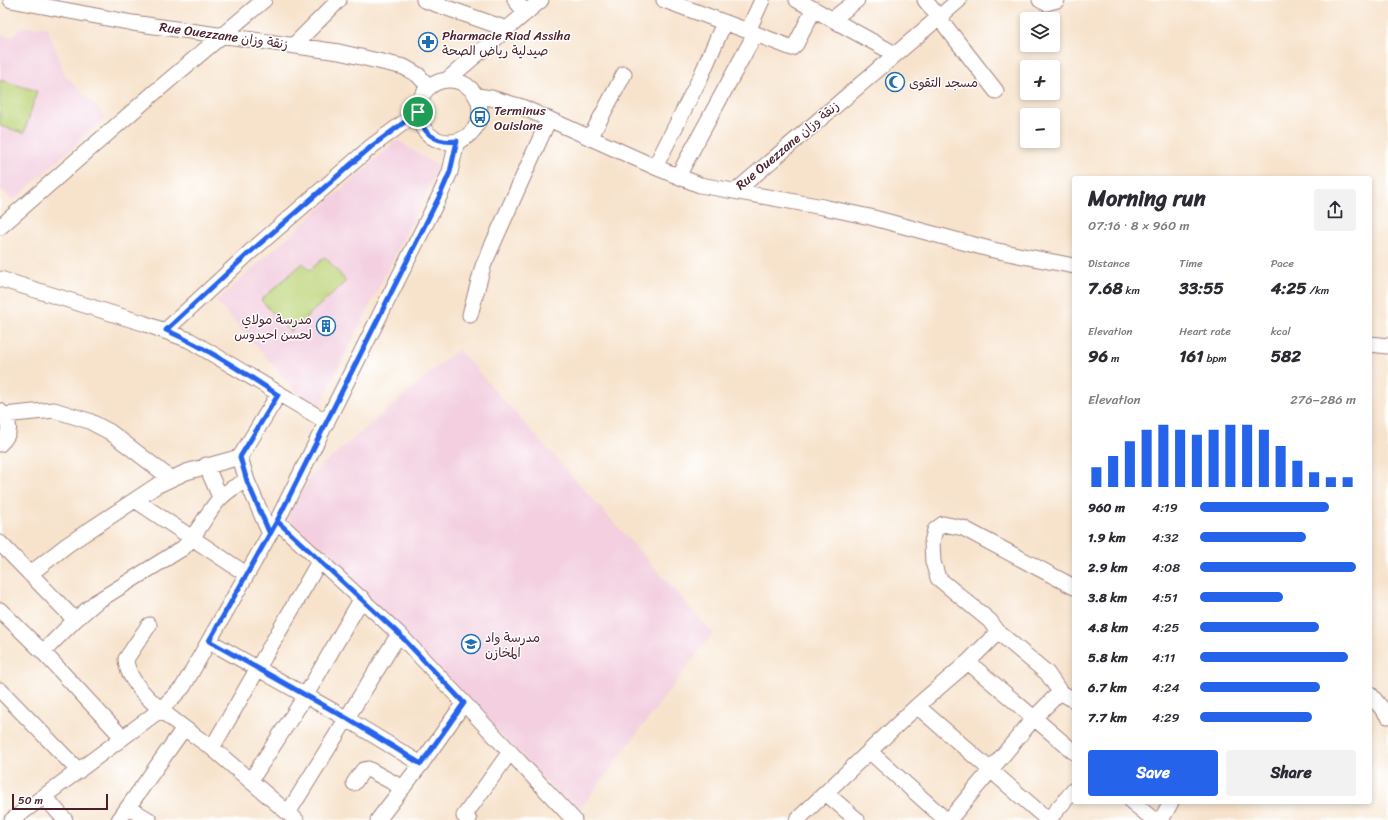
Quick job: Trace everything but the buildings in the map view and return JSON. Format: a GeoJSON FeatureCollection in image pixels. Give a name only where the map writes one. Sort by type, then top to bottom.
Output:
{"type":"FeatureCollection","features":[{"type":"Feature","properties":{"kind":"street","name":"Rue Ouezzane زنقة وزان"},"geometry":{"type":"LineString","coordinates":[[11,0],[29,2],[133,23],[339,52],[404,67],[418,75],[428,87]]}},
{"type":"Feature","properties":{"kind":"street"},"geometry":{"type":"LineString","coordinates":[[0,227],[109,131],[264,0]]}},
{"type":"Feature","properties":{"kind":"street"},"geometry":{"type":"LineString","coordinates":[[294,45],[339,0]]}},
{"type":"Feature","properties":{"kind":"street"},"geometry":{"type":"LineString","coordinates":[[424,0],[507,29]]}},
{"type":"Feature","properties":{"kind":"street"},"geometry":{"type":"LineString","coordinates":[[515,0],[526,13]]}},
{"type":"Feature","properties":{"kind":"street"},"geometry":{"type":"LineString","coordinates":[[448,79],[468,85],[477,96],[480,103],[480,117],[470,135],[457,141],[443,142],[430,136],[421,126],[418,112],[420,98],[428,87],[434,83],[448,79],[541,0]]}},
{"type":"Feature","properties":{"kind":"street"},"geometry":{"type":"LineString","coordinates":[[664,0],[792,48],[796,44],[814,9]]}},
{"type":"Feature","properties":{"kind":"street"},"geometry":{"type":"LineString","coordinates":[[678,176],[752,33],[762,0]]}},
{"type":"Feature","properties":{"kind":"street"},"geometry":{"type":"LineString","coordinates":[[797,0],[895,54]]}},
{"type":"Feature","properties":{"kind":"street"},"geometry":{"type":"LineString","coordinates":[[833,19],[857,0]]}},
{"type":"Feature","properties":{"kind":"street"},"geometry":{"type":"LineString","coordinates":[[925,0],[996,91]]}},
{"type":"Feature","properties":{"kind":"street","name":"Rue Ouezzane زنقة وزان"},"geometry":{"type":"LineString","coordinates":[[477,96],[504,101],[700,185],[736,191],[959,0]]}},
{"type":"Feature","properties":{"kind":"street"},"geometry":{"type":"LineString","coordinates":[[1040,0],[1046,3],[1057,0]]}},
{"type":"Feature","properties":{"kind":"street"},"geometry":{"type":"LineString","coordinates":[[655,167],[701,76],[724,23]]}},
{"type":"Feature","properties":{"kind":"street"},"geometry":{"type":"LineString","coordinates":[[590,138],[624,74]]}},
{"type":"Feature","properties":{"kind":"street"},"geometry":{"type":"LineString","coordinates":[[166,330],[249,253],[372,146],[418,112]]}},
{"type":"Feature","properties":{"kind":"street"},"geometry":{"type":"LineString","coordinates":[[470,315],[476,287],[485,260],[549,119]]}},
{"type":"Feature","properties":{"kind":"street"},"geometry":{"type":"LineString","coordinates":[[12,820],[45,797],[122,737],[160,710],[183,687],[270,534],[327,422],[440,195],[450,172],[457,141]]}},
{"type":"Feature","properties":{"kind":"street"},"geometry":{"type":"LineString","coordinates":[[736,191],[870,217],[994,250],[1072,266]]}},
{"type":"Feature","properties":{"kind":"street"},"geometry":{"type":"LineString","coordinates":[[0,279],[166,330],[189,340],[233,365],[278,395],[327,422]]}},
{"type":"Feature","properties":{"kind":"street"},"geometry":{"type":"LineString","coordinates":[[1372,344],[1388,346]]}},
{"type":"Feature","properties":{"kind":"street"},"geometry":{"type":"LineString","coordinates":[[30,574],[67,545],[170,478],[240,457],[278,395]]}},
{"type":"Feature","properties":{"kind":"street"},"geometry":{"type":"LineString","coordinates":[[2,413],[54,410],[89,421],[110,432],[170,478]]}},
{"type":"Feature","properties":{"kind":"street"},"geometry":{"type":"LineString","coordinates":[[0,444],[9,433],[8,422],[2,413]]}},
{"type":"Feature","properties":{"kind":"street"},"geometry":{"type":"LineString","coordinates":[[240,457],[247,481],[270,534]]}},
{"type":"Feature","properties":{"kind":"street"},"geometry":{"type":"LineString","coordinates":[[206,466],[220,497]]}},
{"type":"Feature","properties":{"kind":"street"},"geometry":{"type":"LineString","coordinates":[[43,652],[75,620],[96,602],[165,560],[192,539],[220,497],[232,488],[247,481]]}},
{"type":"Feature","properties":{"kind":"street"},"geometry":{"type":"LineString","coordinates":[[135,500],[246,574]]}},
{"type":"Feature","properties":{"kind":"street"},"geometry":{"type":"LineString","coordinates":[[277,521],[362,598],[399,634],[574,820]]}},
{"type":"Feature","properties":{"kind":"street"},"geometry":{"type":"LineString","coordinates":[[1072,586],[963,528],[943,524],[935,530],[932,542],[933,562],[938,578],[990,621],[998,632],[1047,673],[1060,692],[1072,699]]}},
{"type":"Feature","properties":{"kind":"street"},"geometry":{"type":"LineString","coordinates":[[0,543],[75,620]]}},
{"type":"Feature","properties":{"kind":"street"},"geometry":{"type":"LineString","coordinates":[[212,748],[320,560]]}},
{"type":"Feature","properties":{"kind":"street"},"geometry":{"type":"LineString","coordinates":[[251,780],[306,695],[362,598]]}},
{"type":"Feature","properties":{"kind":"street"},"geometry":{"type":"LineString","coordinates":[[0,610],[43,652],[122,737]]}},
{"type":"Feature","properties":{"kind":"street"},"geometry":{"type":"LineString","coordinates":[[150,625],[126,659],[126,666],[132,679],[160,710],[212,748],[292,816],[399,634]]}},
{"type":"Feature","properties":{"kind":"street"},"geometry":{"type":"LineString","coordinates":[[797,820],[917,706],[968,662],[998,632]]}},
{"type":"Feature","properties":{"kind":"street"},"geometry":{"type":"LineString","coordinates":[[209,641],[348,719],[421,764]]}},
{"type":"Feature","properties":{"kind":"street"},"geometry":{"type":"LineString","coordinates":[[968,662],[1072,750]]}},
{"type":"Feature","properties":{"kind":"street"},"geometry":{"type":"LineString","coordinates":[[0,690],[79,771]]}},
{"type":"Feature","properties":{"kind":"street"},"geometry":{"type":"LineString","coordinates":[[869,751],[948,820],[991,771],[1034,718],[1060,692]]}},
{"type":"Feature","properties":{"kind":"street"},"geometry":{"type":"LineString","coordinates":[[1372,696],[1388,716]]}},
{"type":"Feature","properties":{"kind":"street"},"geometry":{"type":"LineString","coordinates":[[378,820],[421,764],[464,703]]}},
{"type":"Feature","properties":{"kind":"street"},"geometry":{"type":"LineString","coordinates":[[917,706],[1048,820],[1072,792]]}},
{"type":"Feature","properties":{"kind":"street"},"geometry":{"type":"LineString","coordinates":[[119,820],[129,808],[184,728]]}},
{"type":"Feature","properties":{"kind":"street"},"geometry":{"type":"LineString","coordinates":[[465,819],[510,752]]}},
{"type":"Feature","properties":{"kind":"street"},"geometry":{"type":"LineString","coordinates":[[354,783],[363,770],[368,769],[403,788]]}},
{"type":"Feature","properties":{"kind":"street"},"geometry":{"type":"LineString","coordinates":[[826,793],[857,820]]}},
{"type":"Feature","properties":{"kind":"street"},"geometry":{"type":"LineString","coordinates":[[45,797],[65,820]]}},
{"type":"Feature","properties":{"kind":"street"},"geometry":{"type":"LineString","coordinates":[[1134,804],[1154,820]]}},
{"type":"Feature","properties":{"kind":"street"},"geometry":{"type":"LineString","coordinates":[[1160,820],[1170,804]]}},
{"type":"Feature","properties":{"kind":"street"},"geometry":{"type":"LineString","coordinates":[[129,808],[149,820]]}},
{"type":"Feature","properties":{"kind":"shaded area"},"geometry":{"type":"Polygon","coordinates":[[[21,27],[47,27],[65,75],[106,117],[13,201],[0,188],[0,34],[12,37],[21,27]]]}},
{"type":"Feature","properties":{"kind":"shaded area"},"geometry":{"type":"Polygon","coordinates":[[[397,140],[439,167],[316,413],[216,301],[397,140]]]}},
{"type":"Feature","properties":{"kind":"shaded area"},"geometry":{"type":"Polygon","coordinates":[[[458,349],[713,633],[577,813],[287,517],[312,474],[458,349]]]}},
{"type":"Feature","properties":{"kind":"green space"},"geometry":{"type":"Polygon","coordinates":[[[0,80],[37,91],[24,133],[0,126],[0,80]]]}},
{"type":"Feature","properties":{"kind":"green space"},"geometry":{"type":"Polygon","coordinates":[[[325,257],[346,281],[290,332],[261,300],[303,263],[310,270],[325,257]]]}},
{"type":"Feature","properties":{"kind":"place","name":"Pharmacie Riad Assiha صيدلية رياض الصحة"},"geometry":{"type":"Point","coordinates":[428,42]}},
{"type":"Feature","properties":{"kind":"place","name":"مسجد التقوى"},"geometry":{"type":"Point","coordinates":[895,82]}},
{"type":"Feature","properties":{"kind":"place","name":"Terminus Ouislane"},"geometry":{"type":"Point","coordinates":[480,117]}},
{"type":"Feature","properties":{"kind":"place","name":"مدرسة مولاي لحسن احيدوس"},"geometry":{"type":"Point","coordinates":[326,326]}},
{"type":"Feature","properties":{"kind":"place","name":"مدرسة واد المخازن"},"geometry":{"type":"Point","coordinates":[471,644]}},
{"type":"Feature","properties":{"kind":"route"},"geometry":{"type":"LineString","coordinates":[[418,112],[372,146],[249,253],[166,330],[189,340],[233,365],[278,395],[240,457],[247,481],[270,534],[277,521],[362,598],[399,634],[464,703],[421,764],[348,719],[209,641],[246,574],[270,534],[277,521],[440,195],[450,172],[457,141],[443,142],[430,136],[421,126],[418,112]]}}]}
